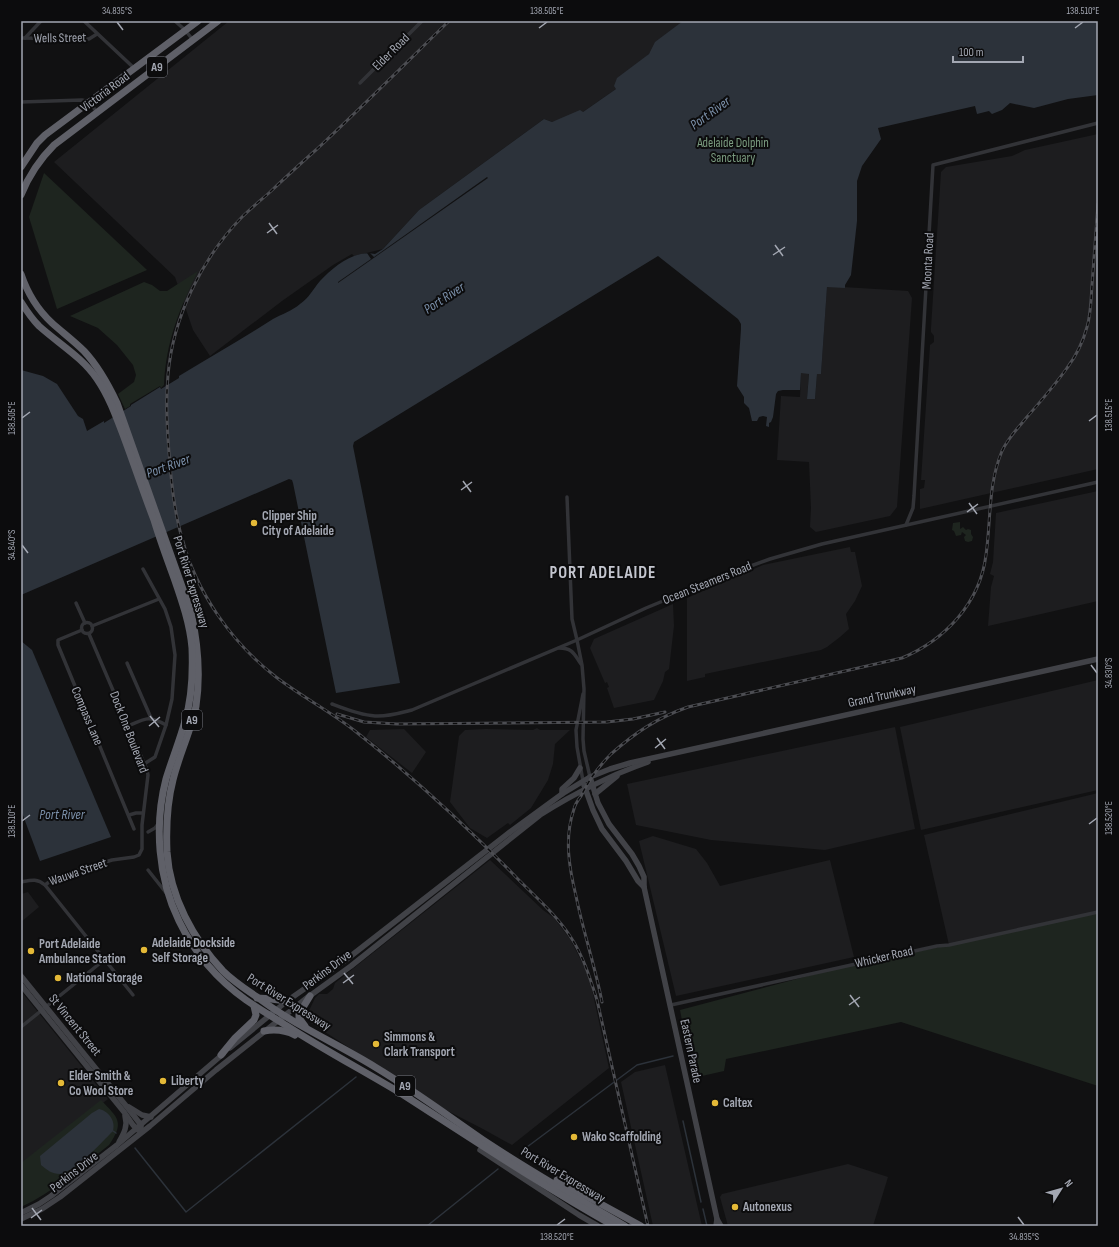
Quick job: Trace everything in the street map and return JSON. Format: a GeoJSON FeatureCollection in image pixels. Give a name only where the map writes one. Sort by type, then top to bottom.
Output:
{"type":"FeatureCollection","features":[{"type":"Feature","properties":{"kind":"highway","name":"Victoria Road"},"geometry":{"type":"LineString","coordinates":[[21,167],[37,143],[45,135],[198,21]]}},
{"type":"Feature","properties":{"kind":"highway","name":"Victoria Road"},"geometry":{"type":"LineString","coordinates":[[21,195],[26,183],[40,160],[54,145],[218,21]]}},
{"type":"Feature","properties":{"kind":"highway","name":"Port River Expressway"},"geometry":{"type":"LineString","coordinates":[[21,274],[29,292],[42,312],[85,352],[99,370],[104,385]]}},
{"type":"Feature","properties":{"kind":"highway","name":"Port River Expressway"},"geometry":{"type":"LineString","coordinates":[[21,302],[38,325],[82,361],[94,376],[104,385],[117,403],[179,585],[186,612],[192,647],[190,702],[166,779],[159,823],[161,855],[165,880],[179,921],[192,942],[208,965],[236,992],[254,1006],[284,1016],[385,1072],[500,1151],[592,1210],[614,1226]]}},
{"type":"Feature","properties":{"kind":"highway"},"geometry":{"type":"LineString","coordinates":[[21,307],[27,316],[38,325]]}},
{"type":"Feature","properties":{"kind":"highway","name":"Port River Expressway"},"geometry":{"type":"LineString","coordinates":[[179,585],[191,612],[195,629],[198,646],[198,676],[196,707],[185,746],[173,778],[168,805],[167,852],[177,897],[184,914],[199,941],[230,977],[257,998],[273,1013],[278,1020],[592,1210],[625,1226]]}},
{"type":"Feature","properties":{"kind":"highway"},"geometry":{"type":"LineString","coordinates":[[306,1028],[299,1018],[299,1014],[311,995]]}},
{"type":"Feature","properties":{"kind":"highway"},"geometry":{"type":"LineString","coordinates":[[257,998],[287,1001]]}},
{"type":"Feature","properties":{"kind":"highway"},"geometry":{"type":"LineString","coordinates":[[221,1056],[254,1020],[256,1015],[254,1006]]}},
{"type":"Feature","properties":{"kind":"highway"},"geometry":{"type":"LineString","coordinates":[[264,1031],[274,1030],[290,1033],[321,1049],[329,1051]]}},
{"type":"Feature","properties":{"kind":"highway"},"geometry":{"type":"LineString","coordinates":[[425,1109],[439,1122],[480,1150]]}},
{"type":"Feature","properties":{"kind":"highway"},"geometry":{"type":"LineString","coordinates":[[500,1151],[516,1158],[641,1226]]}},
{"type":"Feature","properties":{"kind":"street"},"geometry":{"type":"LineString","coordinates":[[23,38],[41,21]]}},
{"type":"Feature","properties":{"kind":"street"},"geometry":{"type":"LineString","coordinates":[[84,21],[135,68]]}},
{"type":"Feature","properties":{"kind":"street"},"geometry":{"type":"LineString","coordinates":[[175,21],[193,40]]}},
{"type":"Feature","properties":{"kind":"street","name":"Elder Road"},"geometry":{"type":"LineString","coordinates":[[360,83],[422,21]]}},
{"type":"Feature","properties":{"kind":"street","name":"Wells Street"},"geometry":{"type":"LineString","coordinates":[[23,38],[90,38],[97,34]]}},
{"type":"Feature","properties":{"kind":"street"},"geometry":{"type":"LineString","coordinates":[[21,102],[81,100],[89,102],[97,113]]}},
{"type":"Feature","properties":{"kind":"street","name":"Moonta Road"},"geometry":{"type":"LineString","coordinates":[[906,525],[913,508],[914,496],[933,165],[1098,123]]}},
{"type":"Feature","properties":{"kind":"street","name":"Ocean Steamers Road"},"geometry":{"type":"LineString","coordinates":[[332,704],[352,711],[375,716],[390,715],[412,710],[577,640],[646,608],[726,575],[790,552],[1098,482]]}},
{"type":"Feature","properties":{"kind":"street","name":"Eastern Parade"},"geometry":{"type":"LineString","coordinates":[[567,497],[572,619],[582,665],[584,689],[584,751],[595,794],[609,824],[632,854],[644,877],[644,887],[717,1219],[721,1226]]}},
{"type":"Feature","properties":{"kind":"street"},"geometry":{"type":"LineString","coordinates":[[143,569],[165,609],[171,627],[175,655],[172,699],[166,725],[155,757],[144,764]]}},
{"type":"Feature","properties":{"kind":"street"},"geometry":{"type":"LineString","coordinates":[[92,626],[159,599]]}},
{"type":"Feature","properties":{"kind":"street"},"geometry":{"type":"LineString","coordinates":[[76,603],[85,623]]}},
{"type":"Feature","properties":{"kind":"street"},"geometry":{"type":"LineString","coordinates":[[85,623],[91,624],[92,626]]}},
{"type":"Feature","properties":{"kind":"street"},"geometry":{"type":"LineString","coordinates":[[85,623],[82,625],[82,630],[86,634],[89,634],[93,629],[92,626]]}},
{"type":"Feature","properties":{"kind":"street","name":"Compass Lane"},"geometry":{"type":"LineString","coordinates":[[82,630],[58,640],[58,645],[134,829]]}},
{"type":"Feature","properties":{"kind":"street","name":"Dock One Boulevard"},"geometry":{"type":"LineString","coordinates":[[89,634],[148,775],[143,813],[142,849],[139,855],[134,857],[112,860]]}},
{"type":"Feature","properties":{"kind":"street"},"geometry":{"type":"LineString","coordinates":[[557,648],[566,648],[573,653],[582,665]]}},
{"type":"Feature","properties":{"kind":"street","name":"Grand Trunkway"},"geometry":{"type":"LineString","coordinates":[[583,781],[610,769],[630,763],[1098,659]]}},
{"type":"Feature","properties":{"kind":"street"},"geometry":{"type":"LineString","coordinates":[[127,663],[151,718]]}},
{"type":"Feature","properties":{"kind":"street","name":"Eastern Parade"},"geometry":{"type":"LineString","coordinates":[[584,689],[576,730],[580,768],[585,788],[602,829],[626,861],[638,881],[644,887]]}},
{"type":"Feature","properties":{"kind":"street"},"geometry":{"type":"LineString","coordinates":[[128,726],[142,719],[151,718],[166,725]]}},
{"type":"Feature","properties":{"kind":"street","name":"Grand Trunkway"},"geometry":{"type":"LineString","coordinates":[[592,785],[631,768],[670,754]]}},
{"type":"Feature","properties":{"kind":"street"},"geometry":{"type":"LineString","coordinates":[[562,794],[562,789],[574,778],[580,768]]}},
{"type":"Feature","properties":{"kind":"street"},"geometry":{"type":"LineString","coordinates":[[595,794],[617,776],[631,768]]}},
{"type":"Feature","properties":{"kind":"street","name":"Perkins Drive"},"geometry":{"type":"LineString","coordinates":[[21,1212],[39,1204],[51,1196],[139,1127],[287,1001],[347,959],[510,832],[562,794],[583,781]]}},
{"type":"Feature","properties":{"kind":"street","name":"Perkins Drive"},"geometry":{"type":"LineString","coordinates":[[21,1219],[42,1209],[56,1200],[142,1132],[264,1031],[352,966],[540,815],[592,785]]}},
{"type":"Feature","properties":{"kind":"street"},"geometry":{"type":"LineString","coordinates":[[129,815],[143,813]]}},
{"type":"Feature","properties":{"kind":"street"},"geometry":{"type":"LineString","coordinates":[[148,832],[155,828],[159,823]]}},
{"type":"Feature","properties":{"kind":"street","name":"Wauwa Street"},"geometry":{"type":"LineString","coordinates":[[21,882],[35,879],[40,880],[45,885],[56,877],[112,860]]}},
{"type":"Feature","properties":{"kind":"street"},"geometry":{"type":"LineString","coordinates":[[148,870],[170,898]]}},
{"type":"Feature","properties":{"kind":"street"},"geometry":{"type":"LineString","coordinates":[[45,885],[133,995]]}},
{"type":"Feature","properties":{"kind":"street","name":"Whicker Road"},"geometry":{"type":"LineString","coordinates":[[671,1005],[1098,912]]}},
{"type":"Feature","properties":{"kind":"street"},"geometry":{"type":"LineString","coordinates":[[21,1027],[104,960]]}},
{"type":"Feature","properties":{"kind":"street","name":"St Vincent Street"},"geometry":{"type":"LineString","coordinates":[[21,976],[44,1009],[142,1132]]}},
{"type":"Feature","properties":{"kind":"street","name":"St Vincent Street"},"geometry":{"type":"LineString","coordinates":[[21,985],[44,1009]]}},
{"type":"Feature","properties":{"kind":"street"},"geometry":{"type":"LineString","coordinates":[[116,1145],[126,1127],[126,1110],[130,1107],[144,1116],[151,1117]]}},
{"type":"Feature","properties":{"kind":"street"},"geometry":{"type":"LineString","coordinates":[[480,1150],[598,1226]]}},
{"type":"Feature","properties":{"kind":"street","name":"Eastern Parade"},"geometry":{"type":"LineString","coordinates":[[716,1226],[717,1219]]}},
{"type":"Feature","properties":{"kind":"shaded area"},"geometry":{"type":"Polygon","coordinates":[[[229,21],[683,21],[616,89],[583,112],[552,122],[544,119],[419,210],[383,249],[354,256],[352,254],[333,265],[282,301],[210,356],[193,330],[175,277],[54,162],[229,21]]]}},
{"type":"Feature","properties":{"kind":"shaded area"},"geometry":{"type":"Polygon","coordinates":[[[1098,134],[1098,469],[920,509],[920,489],[924,488],[925,480],[921,480],[930,345],[934,342],[934,336],[931,332],[931,328],[941,172],[946,167],[1012,156],[1025,150],[1098,134]]]}},
{"type":"Feature","properties":{"kind":"shaded area"},"geometry":{"type":"Polygon","coordinates":[[[44,173],[147,270],[57,309],[29,217],[44,173]]]}},
{"type":"Feature","properties":{"kind":"shaded area"},"geometry":{"type":"Polygon","coordinates":[[[198,271],[179,313],[175,326],[167,355],[164,385],[130,404],[130,406],[125,409],[118,394],[134,382],[136,375],[133,365],[117,345],[98,328],[70,316],[144,282],[152,285],[160,291],[167,291],[198,271]]]}},
{"type":"Feature","properties":{"kind":"shaded area"},"geometry":{"type":"Polygon","coordinates":[[[827,286],[908,291],[912,298],[897,507],[890,516],[816,532],[810,527],[811,508],[809,462],[777,460],[781,396],[800,397],[801,373],[809,373],[807,399],[815,399],[817,374],[821,374],[827,286]]]}},
{"type":"Feature","properties":{"kind":"shaded area"},"geometry":{"type":"Polygon","coordinates":[[[1098,491],[1098,601],[988,626],[991,587],[994,576],[990,574],[993,562],[996,513],[1098,491]]]}},
{"type":"Feature","properties":{"kind":"shaded area"},"geometry":{"type":"Polygon","coordinates":[[[960,522],[960,529],[963,527],[966,530],[971,530],[973,537],[972,541],[965,541],[964,537],[966,535],[962,532],[961,535],[956,536],[952,530],[953,523],[960,522]]]}},
{"type":"Feature","properties":{"kind":"shaded area"},"geometry":{"type":"Polygon","coordinates":[[[850,547],[851,552],[855,552],[862,586],[855,601],[846,614],[849,629],[840,637],[821,650],[705,674],[705,677],[687,681],[687,598],[763,565],[850,547]]]}},
{"type":"Feature","properties":{"kind":"shaded area"},"geometry":{"type":"Polygon","coordinates":[[[673,604],[674,626],[669,669],[665,672],[663,681],[654,700],[614,708],[607,688],[609,687],[607,682],[605,683],[590,648],[594,639],[673,604]]]}},
{"type":"Feature","properties":{"kind":"shaded area"},"geometry":{"type":"Polygon","coordinates":[[[1098,680],[1098,790],[921,830],[900,727],[1098,680]]]}},
{"type":"Feature","properties":{"kind":"shaded area"},"geometry":{"type":"Polygon","coordinates":[[[895,727],[915,829],[825,850],[711,840],[636,825],[627,784],[895,727]]]}},
{"type":"Feature","properties":{"kind":"shaded area"},"geometry":{"type":"Polygon","coordinates":[[[537,728],[540,730],[570,730],[555,744],[553,764],[548,780],[531,808],[510,825],[508,823],[487,838],[470,828],[450,802],[459,736],[465,730],[533,730],[537,728]]]}},
{"type":"Feature","properties":{"kind":"shaded area"},"geometry":{"type":"Polygon","coordinates":[[[404,729],[426,752],[412,773],[366,737],[370,730],[404,729]]]}},
{"type":"Feature","properties":{"kind":"shaded area"},"geometry":{"type":"Polygon","coordinates":[[[1098,793],[1098,912],[949,945],[924,835],[1098,793]]]}},
{"type":"Feature","properties":{"kind":"shaded area"},"geometry":{"type":"Polygon","coordinates":[[[653,836],[696,849],[707,863],[720,886],[830,860],[854,957],[676,996],[639,841],[653,836]]]}},
{"type":"Feature","properties":{"kind":"shaded area"},"geometry":{"type":"Polygon","coordinates":[[[490,860],[543,910],[554,918],[570,939],[585,968],[591,985],[609,1068],[512,1145],[446,1110],[311,1023],[307,1015],[315,998],[319,994],[327,994],[333,989],[335,983],[490,860]]]}},
{"type":"Feature","properties":{"kind":"shaded area"},"geometry":{"type":"Polygon","coordinates":[[[28,892],[39,907],[21,922],[21,894],[28,892]]]}},
{"type":"Feature","properties":{"kind":"shaded area"},"geometry":{"type":"Polygon","coordinates":[[[1098,912],[1098,1086],[901,1022],[726,1059],[724,1071],[693,1078],[680,1010],[838,968],[1098,912]]]}},
{"type":"Feature","properties":{"kind":"shaded area"},"geometry":{"type":"Polygon","coordinates":[[[21,991],[108,1099],[21,1164],[21,991]]]}},
{"type":"Feature","properties":{"kind":"shaded area"},"geometry":{"type":"Polygon","coordinates":[[[665,1065],[702,1226],[653,1226],[621,1082],[635,1072],[665,1065]]]}},
{"type":"Feature","properties":{"kind":"shaded area"},"geometry":{"type":"Polygon","coordinates":[[[101,1100],[112,1111],[118,1125],[117,1131],[109,1145],[56,1187],[21,1207],[21,1163],[101,1100]]]}},
{"type":"Feature","properties":{"kind":"shaded area"},"geometry":{"type":"Polygon","coordinates":[[[848,1164],[888,1177],[873,1226],[728,1226],[720,1197],[722,1194],[848,1164]]]}},
{"type":"Feature","properties":{"kind":"water","name":"Port River"},"geometry":{"type":"Polygon","coordinates":[[[683,21],[1098,21],[1098,95],[1068,99],[1034,108],[1010,103],[1002,110],[992,114],[989,111],[977,114],[975,106],[878,128],[881,139],[862,166],[857,181],[857,221],[851,275],[845,285],[845,288],[827,287],[821,374],[817,374],[815,399],[807,399],[809,374],[801,373],[800,390],[783,390],[778,391],[776,394],[773,417],[769,423],[769,427],[766,426],[767,417],[759,417],[757,421],[752,421],[749,408],[744,403],[744,397],[737,386],[741,329],[741,324],[738,319],[658,256],[354,442],[353,446],[400,683],[336,693],[293,483],[292,480],[289,479],[21,595],[21,370],[43,376],[57,384],[78,416],[83,419],[87,431],[104,421],[104,423],[160,387],[161,389],[179,378],[179,376],[273,319],[290,311],[306,299],[325,276],[345,260],[360,254],[375,254],[383,249],[419,210],[544,119],[552,122],[580,110],[583,112],[616,89],[614,86],[617,78],[649,54],[655,42],[683,21]]]}},
{"type":"Feature","properties":{"kind":"water","name":"Port River"},"geometry":{"type":"Polygon","coordinates":[[[21,641],[32,650],[111,837],[40,861],[21,810],[21,641]]]}},
{"type":"Feature","properties":{"kind":"water"},"geometry":{"type":"Polygon","coordinates":[[[99,1109],[108,1114],[114,1127],[113,1131],[96,1149],[73,1168],[60,1174],[54,1173],[41,1165],[40,1156],[92,1113],[99,1109]]]}},
{"type":"Feature","properties":{"kind":"pier"},"geometry":{"type":"Polygon","coordinates":[[[487,177],[488,178],[338,283],[371,259],[367,253],[370,253],[374,257],[487,177]]]}},
{"type":"Feature","properties":{"kind":"waterway"},"geometry":{"type":"LineString","coordinates":[[523,1150],[637,1065],[673,1056]]}},
{"type":"Feature","properties":{"kind":"waterway"},"geometry":{"type":"LineString","coordinates":[[135,1148],[186,1212],[356,1077]]}},
{"type":"Feature","properties":{"kind":"waterway"},"geometry":{"type":"LineString","coordinates":[[683,1121],[701,1202]]}},
{"type":"Feature","properties":{"kind":"waterway"},"geometry":{"type":"LineString","coordinates":[[427,1226],[498,1169]]}},
{"type":"Feature","properties":{"kind":"waterway"},"geometry":{"type":"LineString","coordinates":[[703,1209],[707,1226]]}},
{"type":"Feature","properties":{"kind":"railway"},"geometry":{"type":"LineString","coordinates":[[449,21],[334,133],[242,217],[214,251],[202,270],[183,310],[171,353],[168,375],[167,426],[175,507],[182,538],[196,578],[218,615],[245,649],[276,677],[345,724],[417,782],[476,837],[544,904],[575,943],[589,975],[597,1000],[648,1226]]}},
{"type":"Feature","properties":{"kind":"railway"},"geometry":{"type":"LineString","coordinates":[[602,1002],[571,874],[568,842],[574,807],[591,779],[606,759],[629,739],[647,726],[677,711],[688,707],[902,658],[932,641],[958,618],[976,589],[982,572],[988,542],[994,476],[1002,451],[1013,433],[1053,387],[1070,363],[1079,349],[1085,333],[1091,306],[1098,204]]}},
{"type":"Feature","properties":{"kind":"railway"},"geometry":{"type":"LineString","coordinates":[[337,714],[364,722],[397,724],[607,722],[633,719],[665,712]]}},
{"type":"Feature","properties":{"kind":"place","name":"Clipper Ship City of Adelaide"},"geometry":{"type":"Point","coordinates":[254,523]}},
{"type":"Feature","properties":{"kind":"place","name":"Adelaide Dockside Self Storage"},"geometry":{"type":"Point","coordinates":[144,950]}},
{"type":"Feature","properties":{"kind":"place","name":"Port Adelaide Ambulance Station"},"geometry":{"type":"Point","coordinates":[31,951]}},
{"type":"Feature","properties":{"kind":"place","name":"National Storage"},"geometry":{"type":"Point","coordinates":[58,978]}},
{"type":"Feature","properties":{"kind":"place","name":"Simmons & Clark Transport"},"geometry":{"type":"Point","coordinates":[376,1044]}},
{"type":"Feature","properties":{"kind":"place","name":"Liberty"},"geometry":{"type":"Point","coordinates":[163,1081]}},
{"type":"Feature","properties":{"kind":"place","name":"Elder Smith & Co Wool Store"},"geometry":{"type":"Point","coordinates":[61,1083]}},
{"type":"Feature","properties":{"kind":"place","name":"Caltex"},"geometry":{"type":"Point","coordinates":[715,1103]}},
{"type":"Feature","properties":{"kind":"place","name":"Wako Scaffolding"},"geometry":{"type":"Point","coordinates":[574,1137]}},
{"type":"Feature","properties":{"kind":"place","name":"Autonexus"},"geometry":{"type":"Point","coordinates":[735,1207]}},
{"type":"Feature","properties":{"kind":"district","name":"PORT ADELAIDE"},"geometry":{"type":"Point","coordinates":[603,573]}},
{"type":"Feature","properties":{"kind":"park label","name":"Adelaide Dolphin Sanctuary"},"geometry":{"type":"Point","coordinates":[733,150]}}]}
